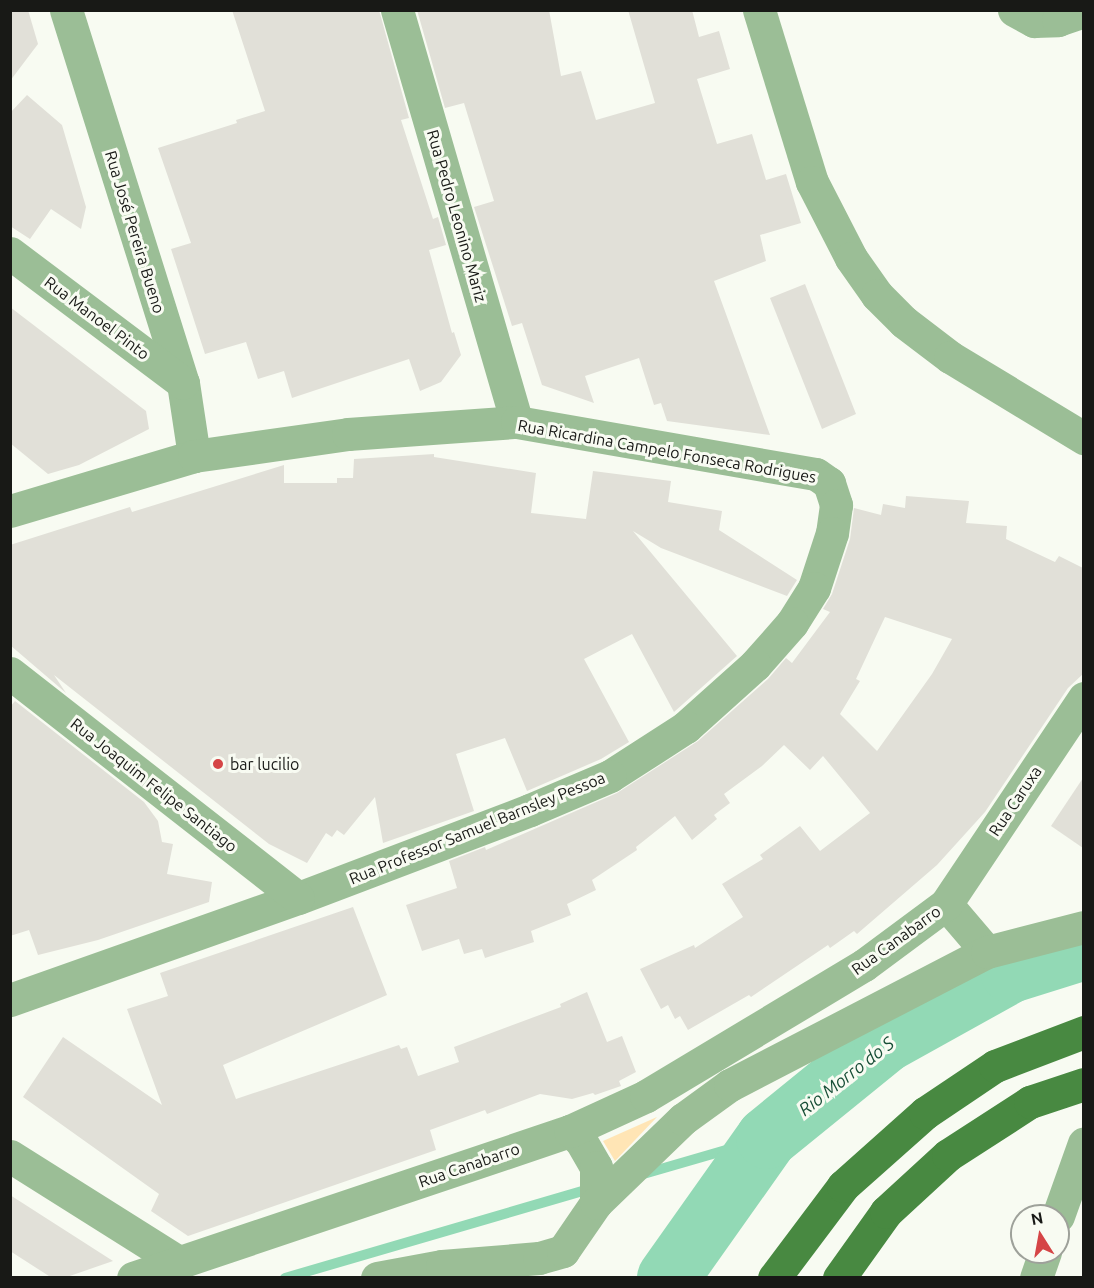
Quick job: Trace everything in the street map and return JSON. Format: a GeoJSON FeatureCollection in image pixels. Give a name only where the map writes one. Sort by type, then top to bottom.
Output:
{"type":"FeatureCollection","features":[{"type":"Feature","properties":{"kind":"main road"},"geometry":{"type":"LineString","coordinates":[[774,1278],[843,1186],[925,1113],[995,1066],[1083,1032]]}},
{"type":"Feature","properties":{"kind":"main road"},"geometry":{"type":"LineString","coordinates":[[838,1278],[886,1212],[948,1155],[1030,1102],[1083,1083]]}},
{"type":"Feature","properties":{"kind":"street","name":"Rua José Pereira Bueno"},"geometry":{"type":"LineString","coordinates":[[66,10],[183,384],[194,456]]}},
{"type":"Feature","properties":{"kind":"street","name":"Rua Pedro Leonino Mariz"},"geometry":{"type":"LineString","coordinates":[[397,10],[517,422]]}},
{"type":"Feature","properties":{"kind":"street"},"geometry":{"type":"LineString","coordinates":[[759,10],[812,182],[851,258],[877,295],[904,322],[950,357],[1083,438]]}},
{"type":"Feature","properties":{"kind":"street"},"geometry":{"type":"LineString","coordinates":[[1014,10],[1034,21],[1058,20],[1083,11]]}},
{"type":"Feature","properties":{"kind":"street","name":"Rua Manoel Pinto"},"geometry":{"type":"LineString","coordinates":[[10,253],[183,384]]}},
{"type":"Feature","properties":{"kind":"street","name":"Rua Ricardina Campelo Fonseca Rodrigues"},"geometry":{"type":"LineString","coordinates":[[10,512],[194,456],[348,434],[517,422],[816,474],[829,483]]}},
{"type":"Feature","properties":{"kind":"street","name":"Rua Professor Samuel Barnsley Pessoa"},"geometry":{"type":"LineString","coordinates":[[10,1000],[298,898],[530,810],[610,776],[686,727],[755,664],[792,623],[814,588],[835,518],[836,506],[829,483]]}},
{"type":"Feature","properties":{"kind":"street","name":"Rua Joaquim Felipe Santiago"},"geometry":{"type":"LineString","coordinates":[[10,673],[298,898]]}},
{"type":"Feature","properties":{"kind":"street","name":"Rua Caruxa"},"geometry":{"type":"LineString","coordinates":[[946,904],[1083,698]]}},
{"type":"Feature","properties":{"kind":"street","name":"Rua Canabarro"},"geometry":{"type":"LineString","coordinates":[[133,1278],[570,1131],[646,1096],[854,971],[946,904],[987,952]]}},
{"type":"Feature","properties":{"kind":"street"},"geometry":{"type":"LineString","coordinates":[[377,1278],[442,1266],[539,1258],[559,1264],[596,1203],[683,1119],[730,1085],[987,952],[1083,927]]}},
{"type":"Feature","properties":{"kind":"street"},"geometry":{"type":"LineString","coordinates":[[570,1131],[581,1140],[596,1167],[596,1203]]}},
{"type":"Feature","properties":{"kind":"street"},"geometry":{"type":"LineString","coordinates":[[1062,1204],[1083,1143]]}},
{"type":"Feature","properties":{"kind":"street"},"geometry":{"type":"LineString","coordinates":[[10,1156],[178,1262]]}},
{"type":"Feature","properties":{"kind":"shaded area"},"geometry":{"type":"Polygon","coordinates":[[[657,1117],[615,1161],[603,1141],[657,1117]]]}},
{"type":"Feature","properties":{"kind":"building"},"geometry":{"type":"Polygon","coordinates":[[[10,10],[28,10],[38,44],[10,81],[10,10]]]}},
{"type":"Feature","properties":{"kind":"building"},"geometry":{"type":"Polygon","coordinates":[[[232,10],[379,10],[409,118],[401,120],[433,219],[438,217],[446,245],[429,250],[452,333],[454,332],[461,355],[441,382],[420,391],[409,359],[292,398],[284,371],[258,379],[246,342],[205,354],[171,249],[191,243],[158,148],[237,123],[236,120],[265,111],[232,10]]]}},
{"type":"Feature","properties":{"kind":"building"},"geometry":{"type":"Polygon","coordinates":[[[417,10],[549,10],[561,76],[581,71],[596,120],[655,103],[628,10],[692,10],[699,37],[719,31],[730,69],[697,79],[717,144],[752,134],[766,180],[786,174],[801,223],[760,235],[766,261],[714,281],[770,435],[667,421],[661,403],[654,405],[639,358],[585,376],[594,403],[542,385],[522,323],[512,326],[474,207],[494,201],[464,103],[445,108],[417,10]]]}},
{"type":"Feature","properties":{"kind":"building"},"geometry":{"type":"Polygon","coordinates":[[[27,95],[62,125],[86,207],[81,229],[51,209],[30,239],[10,226],[10,113],[27,95]]]}},
{"type":"Feature","properties":{"kind":"building"},"geometry":{"type":"Polygon","coordinates":[[[805,284],[856,414],[822,429],[770,298],[805,284]]]}},
{"type":"Feature","properties":{"kind":"building"},"geometry":{"type":"Polygon","coordinates":[[[10,307],[146,411],[149,429],[79,465],[48,474],[10,443],[10,307]]]}},
{"type":"Feature","properties":{"kind":"building"},"geometry":{"type":"Polygon","coordinates":[[[434,454],[434,457],[536,473],[531,513],[586,519],[593,471],[671,481],[668,502],[722,511],[719,530],[797,580],[787,596],[661,548],[633,531],[737,656],[674,712],[632,634],[584,659],[629,742],[601,759],[527,791],[505,738],[456,754],[474,811],[383,843],[375,797],[344,835],[337,830],[332,837],[326,833],[307,863],[269,844],[54,675],[66,693],[10,645],[10,545],[130,507],[132,512],[284,465],[284,483],[337,483],[337,478],[353,478],[354,459],[434,454]]]}},
{"type":"Feature","properties":{"kind":"building"},"geometry":{"type":"Polygon","coordinates":[[[906,496],[969,501],[966,523],[1007,526],[1006,539],[1055,562],[1059,556],[1083,568],[1083,674],[1068,688],[985,812],[937,865],[857,934],[854,931],[830,948],[828,945],[751,997],[749,995],[688,1030],[680,1016],[675,1019],[668,1005],[661,1009],[640,969],[694,945],[695,948],[743,917],[722,884],[763,859],[760,855],[800,826],[820,851],[870,813],[823,756],[810,770],[784,745],[762,766],[724,794],[730,803],[714,815],[717,819],[692,840],[675,816],[636,847],[637,850],[592,880],[596,890],[567,904],[571,915],[531,931],[534,942],[485,958],[482,949],[464,954],[459,939],[422,951],[406,905],[457,888],[449,861],[485,847],[486,850],[617,793],[698,741],[768,679],[786,658],[792,663],[830,612],[823,609],[832,594],[850,539],[854,508],[881,515],[883,504],[905,508],[906,496]],[[885,617],[856,679],[860,681],[840,714],[877,751],[932,674],[952,639],[885,617]]]}},
{"type":"Feature","properties":{"kind":"building"},"geometry":{"type":"Polygon","coordinates":[[[15,701],[144,802],[158,821],[162,842],[173,844],[167,874],[212,882],[209,902],[98,940],[38,955],[29,930],[10,936],[10,707],[15,701]]]}},
{"type":"Feature","properties":{"kind":"building"},"geometry":{"type":"Polygon","coordinates":[[[1083,778],[1083,848],[1051,826],[1083,778]]]}},
{"type":"Feature","properties":{"kind":"building"},"geometry":{"type":"Polygon","coordinates":[[[353,907],[387,995],[223,1065],[236,1099],[399,1045],[401,1049],[407,1047],[418,1076],[459,1062],[454,1047],[561,1007],[560,1004],[587,992],[607,1042],[622,1036],[636,1072],[619,1081],[621,1086],[595,1095],[593,1093],[572,1099],[540,1094],[487,1114],[485,1110],[430,1130],[436,1150],[188,1236],[151,1211],[159,1194],[23,1097],[63,1037],[162,1105],[127,1009],[168,996],[160,973],[353,907]]]}},
{"type":"Feature","properties":{"kind":"building"},"geometry":{"type":"Polygon","coordinates":[[[10,1195],[113,1261],[64,1278],[52,1278],[10,1251],[10,1195]]]}},
{"type":"Feature","properties":{"kind":"waterway","name":"Rio Morro do S"},"geometry":{"type":"LineString","coordinates":[[668,1278],[767,1138],[885,1042],[1011,972],[1084,949]]}},
{"type":"Feature","properties":{"kind":"waterway"},"geometry":{"type":"LineString","coordinates":[[640,1175],[767,1138]]}},
{"type":"Feature","properties":{"kind":"waterway"},"geometry":{"type":"LineString","coordinates":[[285,1278],[593,1188]]}},
{"type":"Feature","properties":{"kind":"place","name":"bar lucilio"},"geometry":{"type":"Point","coordinates":[218,764]}}]}
